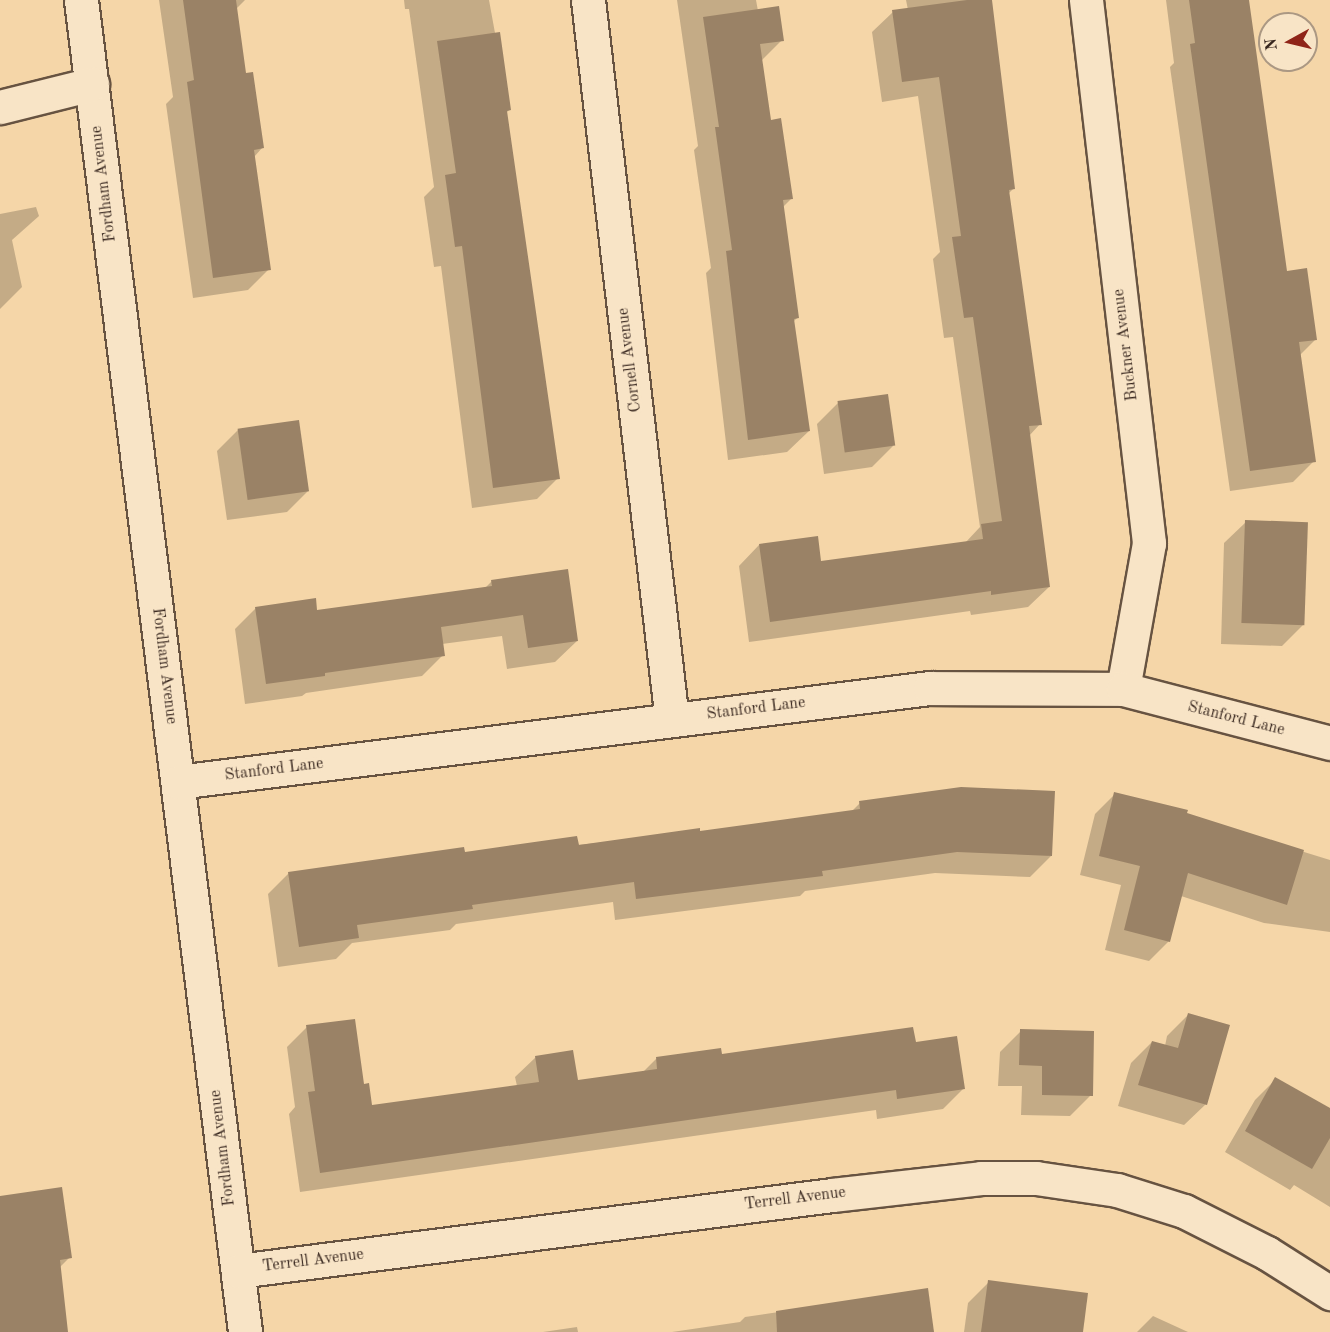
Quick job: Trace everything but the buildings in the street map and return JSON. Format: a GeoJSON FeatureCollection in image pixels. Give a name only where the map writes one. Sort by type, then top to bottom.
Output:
{"type":"FeatureCollection","features":[{"type":"Feature","properties":{"kind":"street","name":"Fordham Avenue"},"geometry":{"type":"LineString","coordinates":[[81,0],[245,1332]]}},
{"type":"Feature","properties":{"kind":"street","name":"Cornell Avenue"},"geometry":{"type":"LineString","coordinates":[[588,0],[672,720]]}},
{"type":"Feature","properties":{"kind":"street","name":"Buckner Avenue"},"geometry":{"type":"LineString","coordinates":[[1086,0],[1149,543],[1123,689]]}},
{"type":"Feature","properties":{"kind":"street"},"geometry":{"type":"LineString","coordinates":[[0,107],[92,84]]}},
{"type":"Feature","properties":{"kind":"street","name":"Stanford Lane"},"geometry":{"type":"LineString","coordinates":[[178,782],[930,688],[1123,689],[1330,743]]}},
{"type":"Feature","properties":{"kind":"street","name":"Terrell Avenue"},"geometry":{"type":"LineString","coordinates":[[238,1271],[832,1194],[981,1178],[1036,1179],[1117,1190],[1184,1211],[1267,1253],[1330,1293]]}}]}
